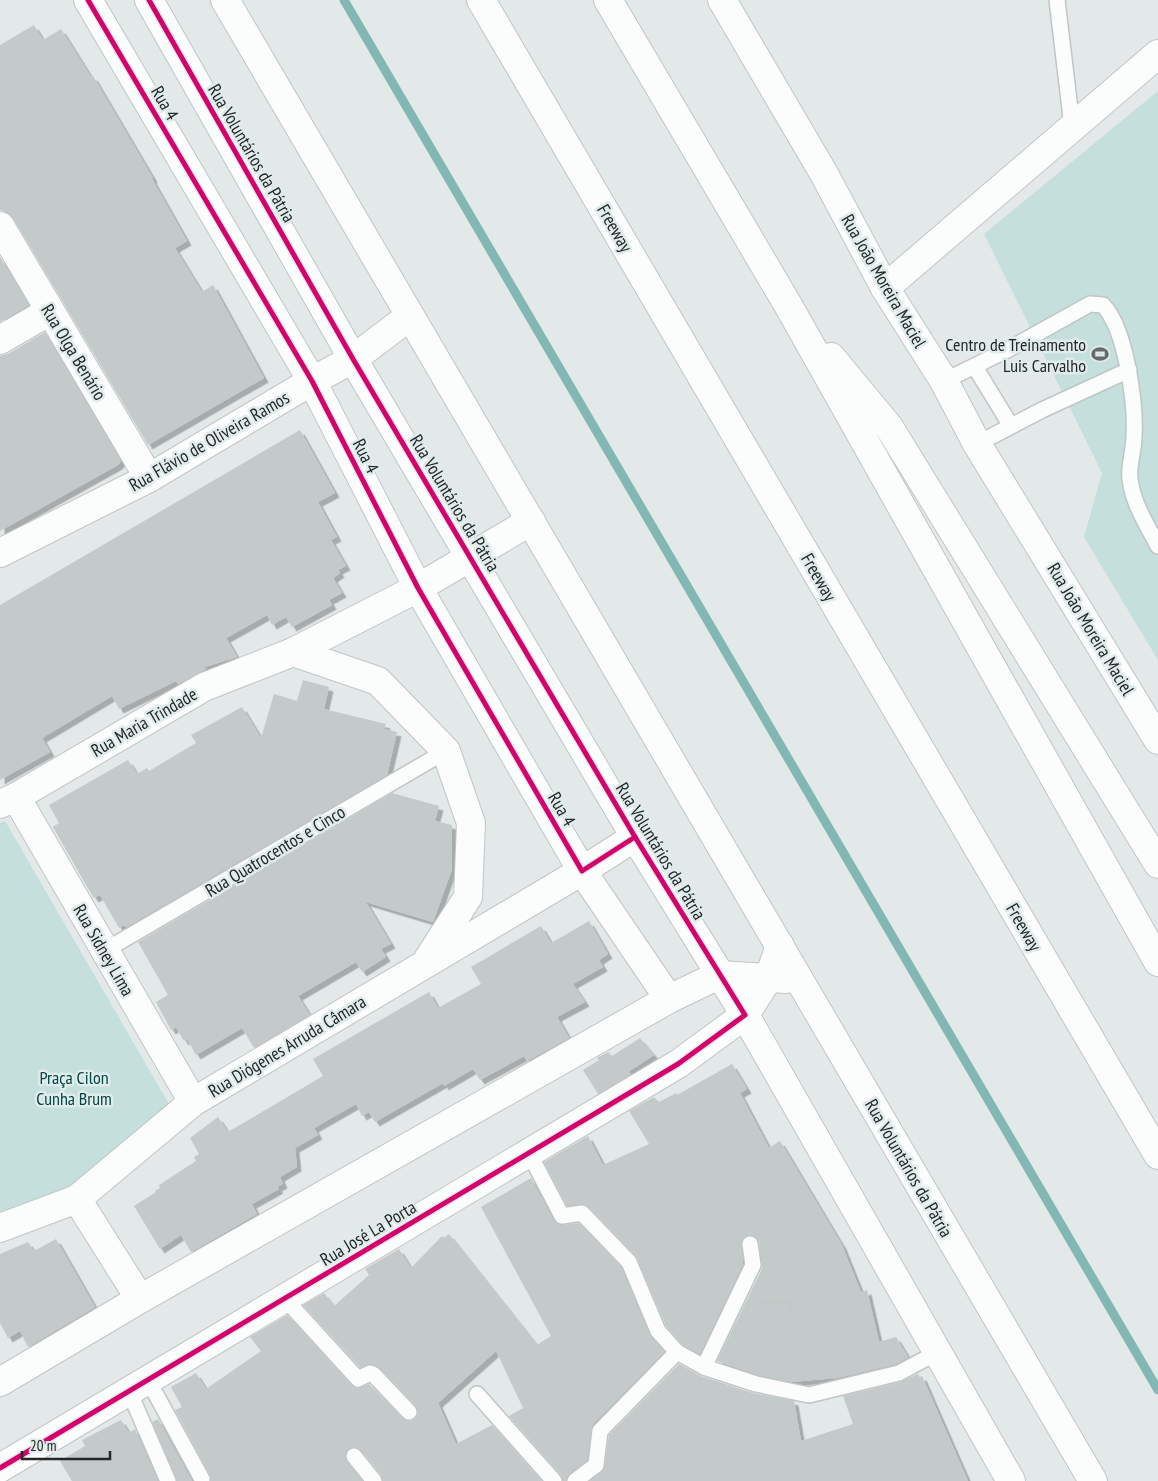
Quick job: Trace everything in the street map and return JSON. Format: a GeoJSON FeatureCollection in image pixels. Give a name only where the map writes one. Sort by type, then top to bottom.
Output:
{"type":"FeatureCollection","features":[{"type":"Feature","properties":{"kind":"main road","name":"Rua 4"},"geometry":{"type":"LineString","coordinates":[[88,0],[312,381],[418,588],[582,872],[669,998]]}},
{"type":"Feature","properties":{"kind":"main road","name":"Rua Voluntários da Pátria"},"geometry":{"type":"LineString","coordinates":[[149,0],[353,359],[635,837],[745,1015],[1011,1481]]}},
{"type":"Feature","properties":{"kind":"main road","name":"Rua Voluntários da Pátria"},"geometry":{"type":"LineString","coordinates":[[225,0],[1093,1481]]}},
{"type":"Feature","properties":{"kind":"main road","name":"Freeway"},"geometry":{"type":"LineString","coordinates":[[481,0],[1157,1156]]}},
{"type":"Feature","properties":{"kind":"main road"},"geometry":{"type":"LineString","coordinates":[[608,0],[788,305],[1158,962]]}},
{"type":"Feature","properties":{"kind":"main road","name":"Rua João Moreira Maciel"},"geometry":{"type":"LineString","coordinates":[[722,0],[823,172],[885,288],[944,382],[977,444],[1158,740]]}},
{"type":"Feature","properties":{"kind":"main road"},"geometry":{"type":"LineString","coordinates":[[885,288],[1158,54]]}},
{"type":"Feature","properties":{"kind":"main road","name":"Rua Olga Benário"},"geometry":{"type":"LineString","coordinates":[[0,226],[149,478]]}},
{"type":"Feature","properties":{"kind":"main road"},"geometry":{"type":"LineString","coordinates":[[788,305],[889,427],[1158,864]]}},
{"type":"Feature","properties":{"kind":"main road"},"geometry":{"type":"LineString","coordinates":[[0,340],[50,311]]}},
{"type":"Feature","properties":{"kind":"main road","name":"Rua Flávio de Oliveira Ramos"},"geometry":{"type":"LineString","coordinates":[[0,553],[149,478],[312,381],[353,359],[410,316]]}},
{"type":"Feature","properties":{"kind":"main road","name":"Rua Maria Trindade"},"geometry":{"type":"LineString","coordinates":[[8,801],[204,687],[294,652],[418,588],[531,521]]}},
{"type":"Feature","properties":{"kind":"main road"},"geometry":{"type":"LineString","coordinates":[[294,652],[378,681],[446,751],[471,823],[468,897],[424,965]]}},
{"type":"Feature","properties":{"kind":"main road","name":"Rua Sidney Lima"},"geometry":{"type":"LineString","coordinates":[[8,801],[104,951],[193,1102]]}},
{"type":"Feature","properties":{"kind":"main road"},"geometry":{"type":"LineString","coordinates":[[582,872],[635,837]]}},
{"type":"Feature","properties":{"kind":"main road","name":"Rua Diógenes Arruda Câmara"},"geometry":{"type":"LineString","coordinates":[[0,1228],[77,1199],[193,1102],[582,872]]}},
{"type":"Feature","properties":{"kind":"main road","name":"Rua José La Porta"},"geometry":{"type":"LineString","coordinates":[[5,1472],[138,1386],[678,1064],[745,1015],[769,977],[780,946]]}},
{"type":"Feature","properties":{"kind":"main road"},"geometry":{"type":"LineString","coordinates":[[0,1382],[140,1299],[669,998],[719,975],[799,980]]}},
{"type":"Feature","properties":{"kind":"main road"},"geometry":{"type":"LineString","coordinates":[[77,1199],[140,1299]]}},
{"type":"Feature","properties":{"kind":"lane"},"geometry":{"type":"LineString","coordinates":[[1057,0],[1072,126]]}},
{"type":"Feature","properties":{"kind":"lane"},"geometry":{"type":"LineString","coordinates":[[944,382],[1090,304],[1103,305],[1111,313],[1129,370],[1134,436],[1130,478],[1136,504],[1158,546]]}},
{"type":"Feature","properties":{"kind":"lane"},"geometry":{"type":"LineString","coordinates":[[975,367],[1011,426]]}},
{"type":"Feature","properties":{"kind":"lane"},"geometry":{"type":"LineString","coordinates":[[977,444],[1129,370]]}},
{"type":"Feature","properties":{"kind":"lane","name":"Rua Quatrocentos e Cinco"},"geometry":{"type":"LineString","coordinates":[[104,951],[446,751]]}},
{"type":"Feature","properties":{"kind":"lane"},"geometry":{"type":"LineString","coordinates":[[529,1153],[562,1216],[582,1213],[629,1262],[658,1331],[677,1352],[704,1367],[756,1384],[809,1395],[899,1373],[938,1352]]}},
{"type":"Feature","properties":{"kind":"lane"},"geometry":{"type":"LineString","coordinates":[[704,1367],[753,1265],[750,1244]]}},
{"type":"Feature","properties":{"kind":"lane"},"geometry":{"type":"LineString","coordinates":[[285,1299],[358,1379],[370,1373],[373,1374],[409,1412]]}},
{"type":"Feature","properties":{"kind":"lane"},"geometry":{"type":"LineString","coordinates":[[575,1481],[596,1465],[600,1431],[677,1352]]}},
{"type":"Feature","properties":{"kind":"lane"},"geometry":{"type":"LineString","coordinates":[[138,1386],[202,1479]]}},
{"type":"Feature","properties":{"kind":"lane"},"geometry":{"type":"LineString","coordinates":[[138,1386],[168,1481]]}},
{"type":"Feature","properties":{"kind":"lane"},"geometry":{"type":"LineString","coordinates":[[477,1394],[554,1481]]}},
{"type":"Feature","properties":{"kind":"lane"},"geometry":{"type":"LineString","coordinates":[[354,1456],[374,1481]]}},
{"type":"Feature","properties":{"kind":"path"},"geometry":{"type":"LineString","coordinates":[[735,1304],[789,1302],[791,1311]]}},
{"type":"Feature","properties":{"kind":"green space","name":"Centro de Treinamento Luis Carvalho"},"geometry":{"type":"Polygon","coordinates":[[[1158,91],[1158,660],[1084,537],[1102,473],[984,234],[1158,91]]]}},
{"type":"Feature","properties":{"kind":"green space","name":"Praça Cilon Cunha Brum"},"geometry":{"type":"Polygon","coordinates":[[[5,821],[169,1104],[69,1187],[0,1212],[0,823],[5,821]]]}},
{"type":"Feature","properties":{"kind":"building"},"geometry":{"type":"Polygon","coordinates":[[[34,25],[43,40],[61,29],[91,77],[93,76],[153,178],[187,241],[175,248],[202,292],[213,285],[264,378],[148,445],[13,218],[7,212],[0,210],[0,45],[34,25]]]}},
{"type":"Feature","properties":{"kind":"building"},"geometry":{"type":"Polygon","coordinates":[[[0,257],[29,305],[0,322],[0,257]]]}},
{"type":"Feature","properties":{"kind":"building"},"geometry":{"type":"Polygon","coordinates":[[[45,332],[121,461],[118,465],[0,531],[0,356],[8,354],[45,332]]]}},
{"type":"Feature","properties":{"kind":"building"},"geometry":{"type":"Polygon","coordinates":[[[300,430],[335,493],[318,502],[337,537],[331,540],[346,566],[338,570],[340,573],[333,578],[342,593],[329,600],[332,605],[292,627],[286,617],[272,625],[267,615],[226,638],[237,657],[205,667],[206,669],[178,684],[176,681],[119,709],[112,696],[42,738],[50,752],[0,780],[0,605],[300,430]]]}},
{"type":"Feature","properties":{"kind":"building"},"geometry":{"type":"Polygon","coordinates":[[[303,680],[329,687],[324,709],[386,724],[384,729],[397,732],[387,775],[126,927],[124,925],[119,928],[100,895],[94,898],[86,885],[53,827],[59,823],[49,805],[128,760],[137,774],[147,768],[149,771],[196,743],[191,735],[242,707],[261,738],[274,694],[297,701],[303,680]]]}},
{"type":"Feature","properties":{"kind":"building"},"geometry":{"type":"Polygon","coordinates":[[[392,793],[439,806],[435,821],[452,825],[452,869],[433,922],[366,902],[391,944],[381,949],[386,957],[362,972],[356,962],[298,996],[310,1015],[254,1048],[242,1028],[196,1055],[187,1039],[184,1041],[176,1027],[171,1030],[156,1002],[168,995],[138,942],[392,793]]]}},
{"type":"Feature","properties":{"kind":"building"},"geometry":{"type":"Polygon","coordinates":[[[589,921],[608,954],[599,960],[603,967],[573,984],[585,1002],[557,1017],[569,1038],[527,1061],[524,1056],[480,1080],[473,1069],[444,1086],[443,1083],[375,1122],[369,1112],[362,1116],[356,1104],[314,1128],[318,1135],[295,1148],[297,1167],[280,1177],[283,1184],[277,1187],[279,1189],[252,1204],[257,1214],[191,1252],[181,1235],[160,1249],[134,1206],[156,1192],[160,1188],[159,1185],[196,1161],[194,1157],[199,1154],[190,1138],[218,1117],[228,1132],[323,1076],[313,1059],[429,992],[438,1008],[481,984],[471,967],[541,926],[551,943],[589,921]]]}},
{"type":"Feature","properties":{"kind":"building"},"geometry":{"type":"Polygon","coordinates":[[[640,1038],[654,1055],[628,1072],[631,1074],[598,1094],[583,1070],[599,1060],[597,1058],[608,1052],[612,1056],[640,1038]]]}},
{"type":"Feature","properties":{"kind":"building"},"geometry":{"type":"Polygon","coordinates":[[[732,1064],[747,1089],[740,1093],[769,1148],[780,1141],[842,1245],[861,1292],[867,1290],[879,1342],[896,1337],[908,1357],[896,1364],[837,1378],[790,1382],[758,1375],[717,1361],[762,1269],[759,1242],[754,1236],[749,1235],[741,1241],[743,1264],[700,1354],[683,1345],[666,1326],[636,1256],[588,1206],[581,1204],[567,1206],[544,1162],[588,1136],[603,1165],[649,1144],[629,1111],[654,1097],[659,1102],[676,1093],[677,1095],[732,1064]]]}},
{"type":"Feature","properties":{"kind":"building"},"geometry":{"type":"Polygon","coordinates":[[[531,1178],[554,1221],[563,1225],[579,1223],[621,1267],[650,1335],[664,1352],[593,1424],[587,1460],[569,1474],[566,1481],[563,1481],[561,1475],[509,1416],[523,1408],[496,1351],[438,1403],[456,1444],[492,1425],[541,1481],[383,1481],[381,1475],[361,1450],[353,1447],[346,1452],[345,1458],[362,1481],[211,1481],[210,1475],[175,1410],[182,1407],[171,1387],[196,1373],[206,1389],[261,1351],[250,1337],[287,1315],[351,1385],[357,1388],[369,1384],[403,1419],[411,1421],[416,1418],[418,1414],[416,1406],[380,1368],[372,1364],[360,1367],[303,1305],[324,1293],[334,1306],[369,1275],[365,1269],[399,1249],[411,1268],[442,1236],[444,1238],[449,1234],[537,1345],[551,1336],[481,1207],[531,1178]]]}},
{"type":"Feature","properties":{"kind":"building"},"geometry":{"type":"Polygon","coordinates":[[[56,1239],[95,1307],[28,1347],[20,1331],[8,1338],[0,1323],[0,1254],[28,1242],[34,1251],[56,1239]]]}},
{"type":"Feature","properties":{"kind":"building"},"geometry":{"type":"Polygon","coordinates":[[[679,1364],[701,1376],[753,1393],[794,1401],[801,1441],[853,1424],[843,1396],[901,1382],[918,1374],[920,1377],[922,1376],[968,1481],[590,1481],[604,1469],[609,1435],[679,1364]]]}},
{"type":"Feature","properties":{"kind":"building"},"geometry":{"type":"Polygon","coordinates":[[[158,1419],[192,1481],[177,1481],[152,1422],[158,1419]]]}},
{"type":"Feature","properties":{"kind":"building"},"geometry":{"type":"Polygon","coordinates":[[[121,1420],[129,1433],[135,1429],[158,1481],[72,1481],[60,1461],[85,1446],[82,1440],[121,1420]]]}},
{"type":"Feature","properties":{"kind":"waterway"},"geometry":{"type":"LineString","coordinates":[[344,0],[1158,1390]]}},
{"type":"Feature","properties":{"kind":"cycle path"},"geometry":{"type":"LineString","coordinates":[[88,0],[312,381],[418,588],[582,871],[635,837]]}},
{"type":"Feature","properties":{"kind":"cycle path"},"geometry":{"type":"LineString","coordinates":[[0,1468],[678,1064],[745,1015],[635,837],[353,359],[149,0]]}},
{"type":"Feature","properties":{"kind":"place","name":"Centro de Treinamento Luis Carvalho"},"geometry":{"type":"Point","coordinates":[1100,354]}}]}
